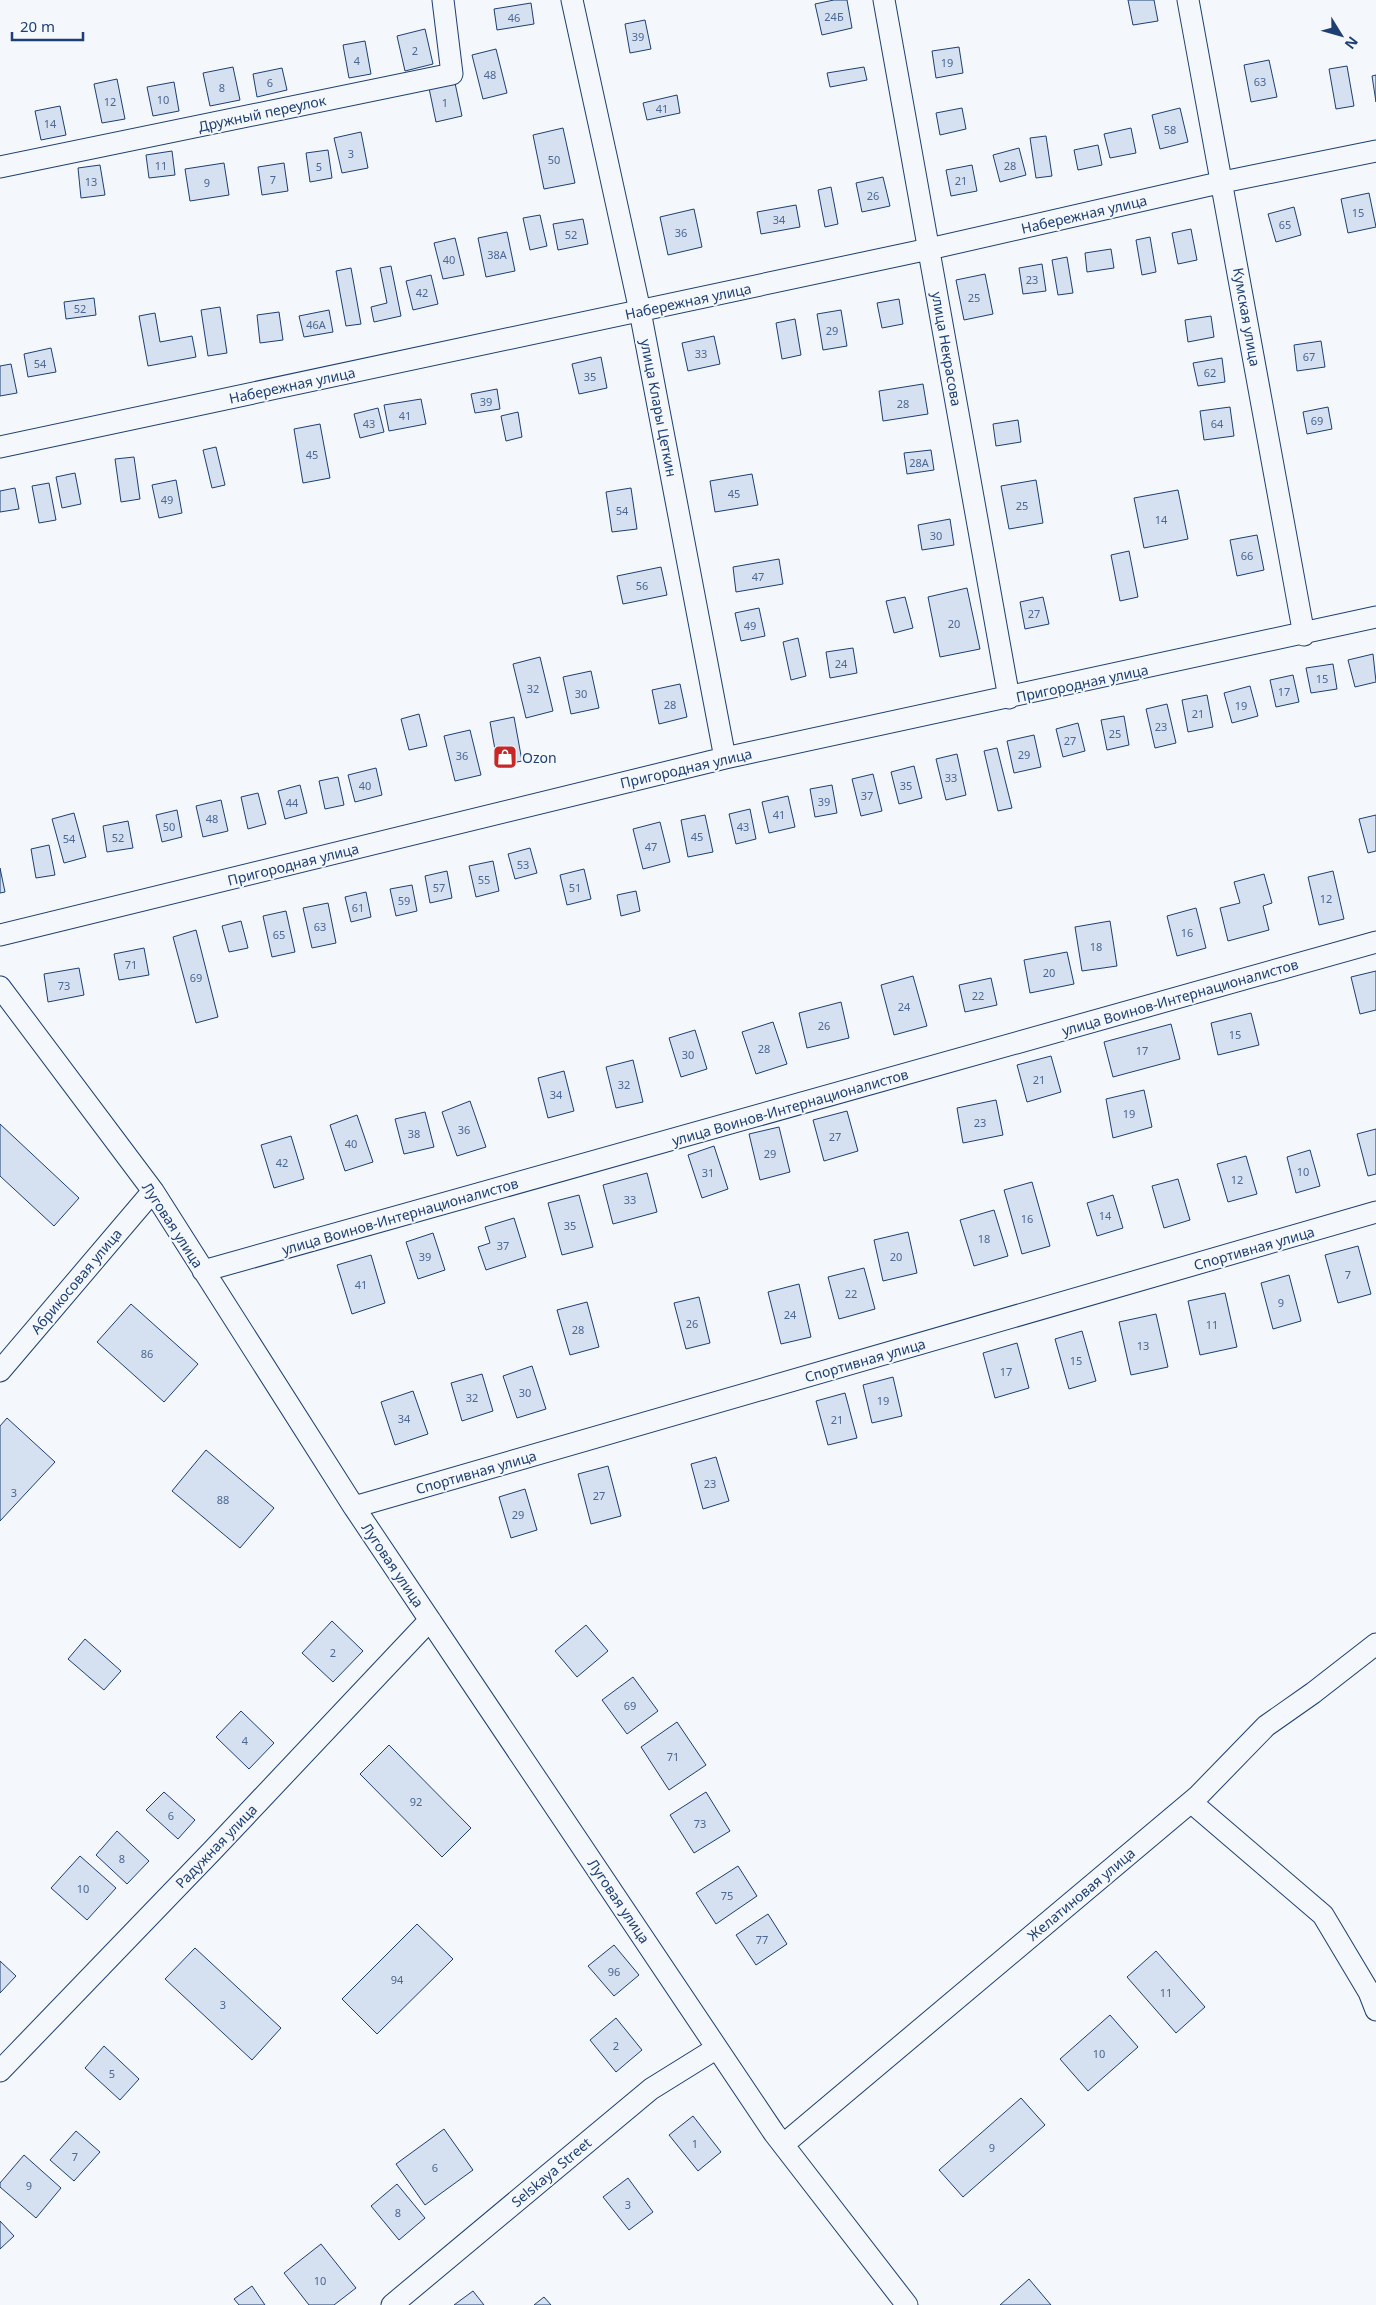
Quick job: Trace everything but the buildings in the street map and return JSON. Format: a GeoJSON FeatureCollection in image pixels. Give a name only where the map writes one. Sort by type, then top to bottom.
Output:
{"type":"FeatureCollection","features":[{"type":"Feature","properties":{"kind":"street","name":"Дружный переулок"},"geometry":{"type":"LineString","coordinates":[[0,168],[452,74],[443,0]]}},
{"type":"Feature","properties":{"kind":"street","name":"улица Клары Цеткин"},"geometry":{"type":"LineString","coordinates":[[572,0],[640,311],[724,758]]}},
{"type":"Feature","properties":{"kind":"street","name":"улица Некрасова"},"geometry":{"type":"LineString","coordinates":[[884,0],[1009,698]]}},
{"type":"Feature","properties":{"kind":"street","name":"Кумская улица"},"geometry":{"type":"LineString","coordinates":[[1188,0],[1223,182],[1304,634]]}},
{"type":"Feature","properties":{"kind":"street","name":"Набережная улица"},"geometry":{"type":"LineString","coordinates":[[0,447],[929,249],[1223,182],[1376,151]]}},
{"type":"Feature","properties":{"kind":"street","name":"Пригородная улица"},"geometry":{"type":"LineString","coordinates":[[0,935],[724,758],[1009,698],[1376,617]]}},
{"type":"Feature","properties":{"kind":"street","name":"улица Воинов-Интернационалистов"},"geometry":{"type":"LineString","coordinates":[[203,1271],[1376,942]]}},
{"type":"Feature","properties":{"kind":"street","name":"Луговая улица"},"geometry":{"type":"LineString","coordinates":[[0,987],[152,1191],[354,1507],[774,2133],[907,2305]]}},
{"type":"Feature","properties":{"kind":"street","name":"Абрикосовая улица"},"geometry":{"type":"LineString","coordinates":[[0,1371],[152,1191]]}},
{"type":"Feature","properties":{"kind":"street","name":"Спортивная улица"},"geometry":{"type":"LineString","coordinates":[[354,1507],[1376,1212]]}},
{"type":"Feature","properties":{"kind":"street","name":"Радужная улица"},"geometry":{"type":"LineString","coordinates":[[0,2071],[212,1851],[430,1620]]}},
{"type":"Feature","properties":{"kind":"street","name":"Желатиновая улица"},"geometry":{"type":"LineString","coordinates":[[784,2144],[1191,1802],[1266,1726],[1313,1693],[1376,1644]]}},
{"type":"Feature","properties":{"kind":"street"},"geometry":{"type":"LineString","coordinates":[[1191,1802],[1323,1915],[1369,1992],[1376,2010]]}},
{"type":"Feature","properties":{"kind":"street","name":"Selskaya Street"},"geometry":{"type":"LineString","coordinates":[[392,2305],[651,2089],[717,2048]]}},
{"type":"Feature","properties":{"kind":"place","name":"Ozon"},"geometry":{"type":"Point","coordinates":[505,757]}}]}
